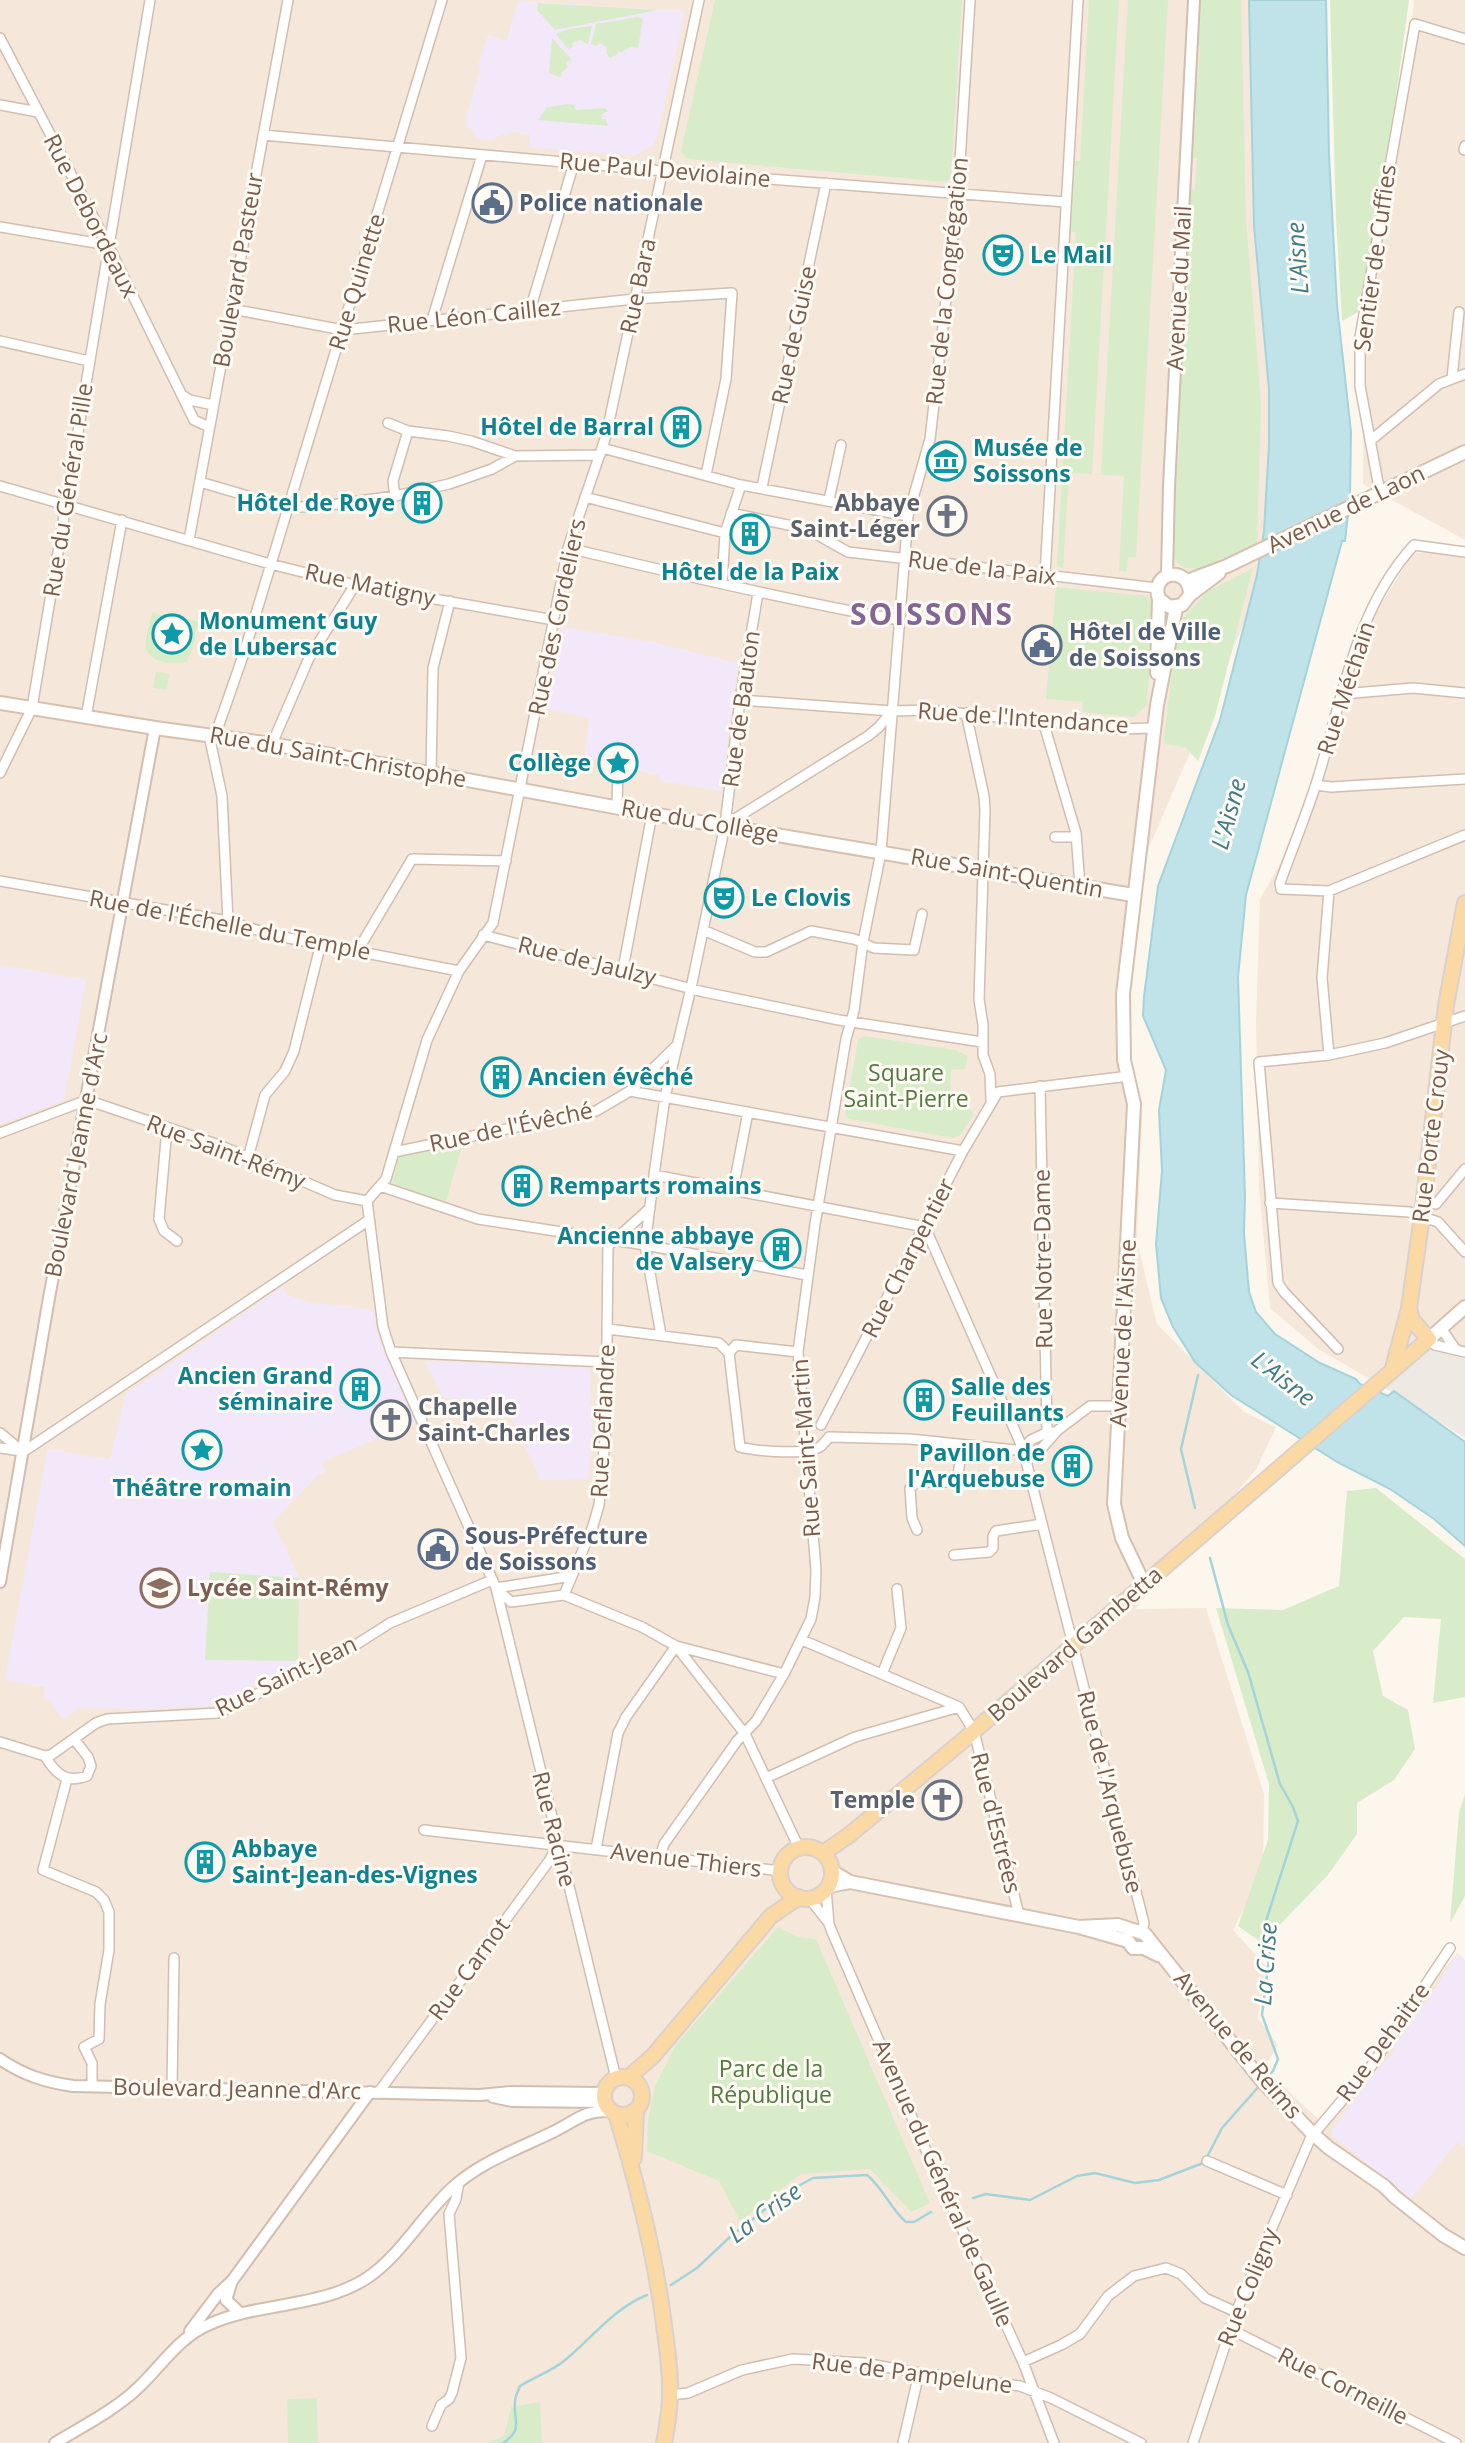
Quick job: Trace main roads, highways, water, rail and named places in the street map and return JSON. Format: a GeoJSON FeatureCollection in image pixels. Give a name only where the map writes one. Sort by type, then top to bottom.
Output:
{"type":"FeatureCollection","features":[{"type":"Feature","properties":{"kind":"main road","name":"Avenue de Laon"},"geometry":{"type":"LineString","coordinates":[[1187,581],[1227,566],[1465,452]]}},
{"type":"Feature","properties":{"kind":"main road","name":"Avenue de Laon"},"geometry":{"type":"LineString","coordinates":[[1190,595],[1227,566]]}},
{"type":"Feature","properties":{"kind":"main road"},"geometry":{"type":"LineString","coordinates":[[1167,576],[1182,576],[1187,581],[1190,595],[1187,601],[1176,608],[1157,705],[1158,594],[1161,580],[1167,576]]}},
{"type":"Feature","properties":{"kind":"main road"},"geometry":{"type":"LineString","coordinates":[[1158,594],[1164,604],[1176,608]]}},
{"type":"Feature","properties":{"kind":"main road","name":"Rue du Saint-Christophe"},"geometry":{"type":"LineString","coordinates":[[0,703],[272,744],[520,789]]}},
{"type":"Feature","properties":{"kind":"main road","name":"Avenue de l'Aisne"},"geometry":{"type":"LineString","coordinates":[[1144,1584],[1122,1538],[1114,1504],[1134,1104],[1124,1060],[1122,1021],[1133,895],[1157,705]]}},
{"type":"Feature","properties":{"kind":"main road","name":"Rue du Collège"},"geometry":{"type":"LineString","coordinates":[[520,789],[881,852]]}},
{"type":"Feature","properties":{"kind":"main road","name":"Rue Saint-Quentin"},"geometry":{"type":"LineString","coordinates":[[881,852],[1133,895]]}},
{"type":"Feature","properties":{"kind":"main road","name":"Rue Porte Crouy"},"geometry":{"type":"LineString","coordinates":[[1393,1369],[1409,1308],[1427,1207],[1446,1005],[1463,932],[1465,903]]}},
{"type":"Feature","properties":{"kind":"main road"},"geometry":{"type":"LineString","coordinates":[[1409,1308],[1412,1320],[1429,1339],[1465,1307]]}},
{"type":"Feature","properties":{"kind":"main road","name":"Boulevard Gambetta"},"geometry":{"type":"LineString","coordinates":[[829,1862],[848,1836],[974,1731],[1429,1339]]}},
{"type":"Feature","properties":{"kind":"main road"},"geometry":{"type":"LineString","coordinates":[[772,1916],[782,1878],[783,1861],[799,1848],[815,1848],[850,1882]]}},
{"type":"Feature","properties":{"kind":"main road"},"geometry":{"type":"LineString","coordinates":[[827,1888],[829,1862]]}},
{"type":"Feature","properties":{"kind":"main road"},"geometry":{"type":"LineString","coordinates":[[782,1878],[793,1895],[804,1898]]}},
{"type":"Feature","properties":{"kind":"main road"},"geometry":{"type":"LineString","coordinates":[[664,2443],[670,2395],[657,2277],[634,2170],[609,2105],[608,2084],[622,2078],[653,2056],[772,1916],[804,1898],[850,1882]]}},
{"type":"Feature","properties":{"kind":"main road","name":"Avenue de Reims"},"geometry":{"type":"LineString","coordinates":[[850,1882],[1079,1927],[1108,1924],[1126,1927],[1165,1958],[1265,2084],[1313,2134],[1384,2186],[1443,2235],[1465,2248]]}},
{"type":"Feature","properties":{"kind":"main road"},"geometry":{"type":"LineString","coordinates":[[634,2170],[636,2110],[642,2099],[641,2089],[653,2056]]}},
{"type":"Feature","properties":{"kind":"main road"},"geometry":{"type":"LineString","coordinates":[[622,2078],[636,2082],[641,2089]]}},
{"type":"Feature","properties":{"kind":"main road"},"geometry":{"type":"LineString","coordinates":[[609,2105],[626,2115],[636,2110]]}},
{"type":"Feature","properties":{"kind":"water","name":"L'Aisne"},"geometry":{"type":"Polygon","coordinates":[[[1249,0],[1326,0],[1329,155],[1337,305],[1351,432],[1350,497],[1345,541],[1342,541],[1246,895],[1238,977],[1244,1233],[1249,1292],[1256,1312],[1275,1334],[1320,1363],[1356,1379],[1360,1384],[1388,1396],[1394,1391],[1465,1442],[1465,1546],[1434,1519],[1390,1489],[1337,1462],[1231,1395],[1195,1362],[1173,1327],[1161,1298],[1156,1244],[1162,1171],[1159,1110],[1166,1070],[1143,1016],[1158,886],[1220,720],[1257,575],[1264,531],[1269,389],[1254,226],[1249,0]]]}},
{"type":"Feature","properties":{"kind":"waterway","name":"La Crise"},"geometry":{"type":"LineString","coordinates":[[1195,1508],[1181,1449],[1198,1375]]}},
{"type":"Feature","properties":{"kind":"waterway","name":"La Crise"},"geometry":{"type":"LineString","coordinates":[[1210,1558],[1228,1625],[1248,1672],[1280,1784],[1298,1821],[1266,1921],[1270,1951],[1262,2015],[1278,2059],[1273,2071],[1265,2079]]}},
{"type":"Feature","properties":{"kind":"waterway","name":"La Crise"},"geometry":{"type":"LineString","coordinates":[[1207,2157],[1222,2128],[1261,2084]]}},
{"type":"Feature","properties":{"kind":"waterway","name":"La Crise"},"geometry":{"type":"LineString","coordinates":[[973,2198],[986,2194],[1030,2200],[1077,2176],[1095,2173],[1135,2183],[1159,2180],[1203,2163]]}},
{"type":"Feature","properties":{"kind":"waterway","name":"La Crise"},"geometry":{"type":"LineString","coordinates":[[671,2285],[697,2268],[731,2236],[789,2191],[813,2178],[867,2175],[906,2222],[914,2222],[931,2212]]}},
{"type":"Feature","properties":{"kind":"waterway","name":"La Crise"},"geometry":{"type":"LineString","coordinates":[[503,2443],[515,2429],[515,2400],[520,2386],[559,2365],[613,2316],[647,2295]]}},
{"type":"Feature","properties":{"kind":"place","name":"Police nationale"},"geometry":{"type":"Point","coordinates":[492,203]}},
{"type":"Feature","properties":{"kind":"place","name":"Le Mail"},"geometry":{"type":"Point","coordinates":[1003,255]}},
{"type":"Feature","properties":{"kind":"place","name":"Hôtel de Barral"},"geometry":{"type":"Point","coordinates":[681,427]}},
{"type":"Feature","properties":{"kind":"place","name":"Musée de Soissons"},"geometry":{"type":"Point","coordinates":[946,461]}},
{"type":"Feature","properties":{"kind":"place","name":"Hôtel de Roye"},"geometry":{"type":"Point","coordinates":[422,503]}},
{"type":"Feature","properties":{"kind":"place","name":"Abbaye Saint-Léger"},"geometry":{"type":"Point","coordinates":[947,516]}},
{"type":"Feature","properties":{"kind":"place","name":"Hôtel de la Paix"},"geometry":{"type":"Point","coordinates":[750,534]}},
{"type":"Feature","properties":{"kind":"place","name":"Monument Guy de Lubersac"},"geometry":{"type":"Point","coordinates":[172,634]}},
{"type":"Feature","properties":{"kind":"place","name":"Hôtel de Ville de Soissons"},"geometry":{"type":"Point","coordinates":[1042,645]}},
{"type":"Feature","properties":{"kind":"place","name":"Collège"},"geometry":{"type":"Point","coordinates":[618,763]}},
{"type":"Feature","properties":{"kind":"place","name":"Le Clovis"},"geometry":{"type":"Point","coordinates":[724,898]}},
{"type":"Feature","properties":{"kind":"place","name":"Ancien évêché"},"geometry":{"type":"Point","coordinates":[501,1077]}},
{"type":"Feature","properties":{"kind":"place","name":"Remparts romains"},"geometry":{"type":"Point","coordinates":[522,1186]}},
{"type":"Feature","properties":{"kind":"place","name":"Ancienne abbaye de Valsery"},"geometry":{"type":"Point","coordinates":[781,1249]}},
{"type":"Feature","properties":{"kind":"place","name":"Ancien Grand séminaire"},"geometry":{"type":"Point","coordinates":[360,1389]}},
{"type":"Feature","properties":{"kind":"place","name":"Salle des Feuillants"},"geometry":{"type":"Point","coordinates":[924,1400]}},
{"type":"Feature","properties":{"kind":"place","name":"Chapelle Saint-Charles"},"geometry":{"type":"Point","coordinates":[391,1420]}},
{"type":"Feature","properties":{"kind":"place","name":"Théâtre romain"},"geometry":{"type":"Point","coordinates":[202,1450]}},
{"type":"Feature","properties":{"kind":"place","name":"Pavillon de l'Arquebuse"},"geometry":{"type":"Point","coordinates":[1072,1466]}},
{"type":"Feature","properties":{"kind":"place","name":"Sous-Préfecture de Soissons"},"geometry":{"type":"Point","coordinates":[438,1549]}},
{"type":"Feature","properties":{"kind":"place","name":"Lycée Saint-Rémy"},"geometry":{"type":"Point","coordinates":[160,1588]}},
{"type":"Feature","properties":{"kind":"place","name":"Temple"},"geometry":{"type":"Point","coordinates":[942,1800]}},
{"type":"Feature","properties":{"kind":"place","name":"Abbaye Saint-Jean-des-Vignes"},"geometry":{"type":"Point","coordinates":[205,1862]}},
{"type":"Feature","properties":{"kind":"district","name":"SOISSONS"},"geometry":{"type":"Point","coordinates":[932,615]}},
{"type":"Feature","properties":{"kind":"park label","name":"Square Saint-Pierre"},"geometry":{"type":"Point","coordinates":[906,1086]}},
{"type":"Feature","properties":{"kind":"park label","name":"Parc de la République"},"geometry":{"type":"Point","coordinates":[771,2082]}}]}
